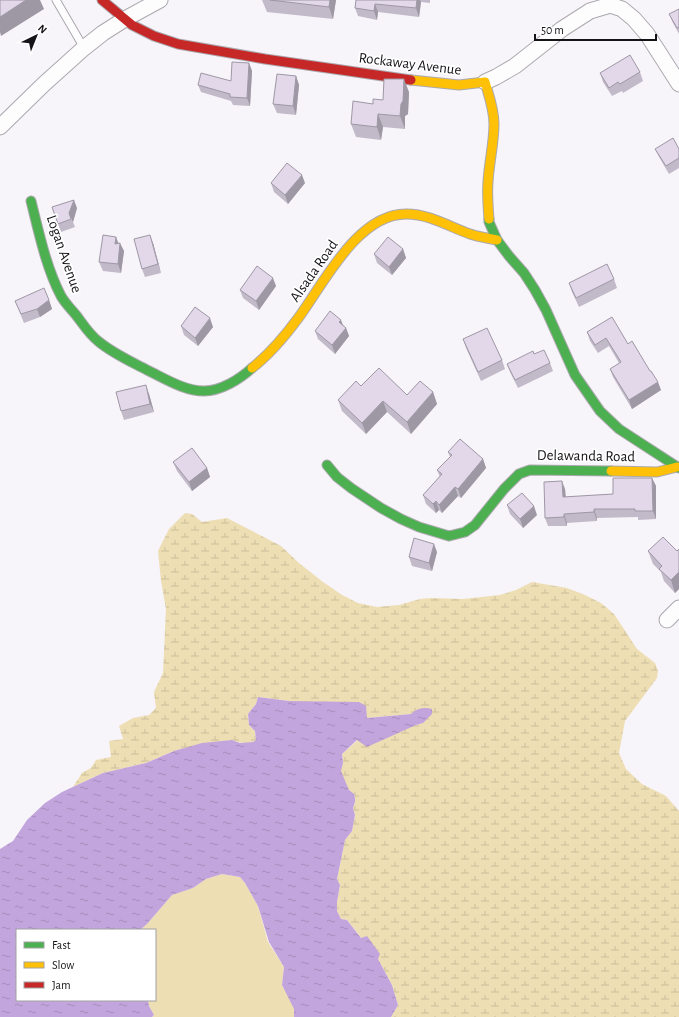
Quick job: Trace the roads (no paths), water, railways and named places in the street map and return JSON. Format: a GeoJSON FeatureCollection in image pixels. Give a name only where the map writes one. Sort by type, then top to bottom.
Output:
{"type":"FeatureCollection","features":[{"type":"Feature","properties":{"kind":"street","name":"Rockaway Avenue"},"geometry":{"type":"LineString","coordinates":[[102,0],[132,25],[154,36],[178,44],[265,59],[420,81],[459,85],[485,82]]}},
{"type":"Feature","properties":{"kind":"street"},"geometry":{"type":"LineString","coordinates":[[0,127],[84,48],[103,33],[125,19],[160,0]]}},
{"type":"Feature","properties":{"kind":"street"},"geometry":{"type":"LineString","coordinates":[[678,468],[619,428],[600,411],[575,375],[546,310],[535,290],[524,273],[497,240],[489,222],[487,201],[494,124],[492,106],[485,82],[515,66],[562,29],[590,11],[610,5],[622,10],[634,19],[647,34],[679,84]]}},
{"type":"Feature","properties":{"kind":"street","name":"Logan Avenue"},"geometry":{"type":"LineString","coordinates":[[31,201],[44,251],[59,293],[67,305],[98,342],[134,364],[172,381]]}},
{"type":"Feature","properties":{"kind":"street","name":"Alsada Road"},"geometry":{"type":"LineString","coordinates":[[172,381],[191,389],[205,391],[222,387],[237,380],[252,369],[275,347],[293,326],[337,261],[352,243],[376,222],[389,216],[404,213],[422,216],[473,235],[497,240]]}},
{"type":"Feature","properties":{"kind":"street","name":"Delawanda Road"},"geometry":{"type":"LineString","coordinates":[[327,465],[337,477],[381,508],[419,527],[449,536],[465,532],[476,525],[504,489],[519,474],[530,470],[657,472],[678,468]]}},
{"type":"Feature","properties":{"kind":"street"},"geometry":{"type":"LineString","coordinates":[[666,620],[679,608]]}},
{"type":"Feature","properties":{"kind":"lane"},"geometry":{"type":"LineString","coordinates":[[56,0],[84,48]]}},
{"type":"Feature","properties":{"kind":"water"},"geometry":{"type":"Polygon","coordinates":[[[258,697],[289,701],[359,702],[366,706],[367,718],[411,714],[421,708],[432,709],[432,714],[423,723],[367,747],[357,740],[342,754],[343,763],[341,771],[349,790],[354,794],[355,802],[353,808],[355,815],[352,831],[345,840],[337,879],[340,885],[337,911],[341,919],[347,920],[361,938],[367,936],[380,954],[378,959],[392,985],[398,1005],[391,1017],[294,1017],[294,1009],[282,985],[284,967],[269,942],[258,906],[240,877],[222,874],[206,879],[193,888],[172,895],[141,929],[16,929],[16,1001],[148,1001],[154,1015],[152,1017],[0,1017],[0,849],[13,841],[27,820],[45,803],[62,792],[103,773],[146,763],[174,751],[202,743],[232,740],[240,743],[253,742],[256,740],[255,731],[249,725],[248,714],[256,704],[258,697]]]}}]}
